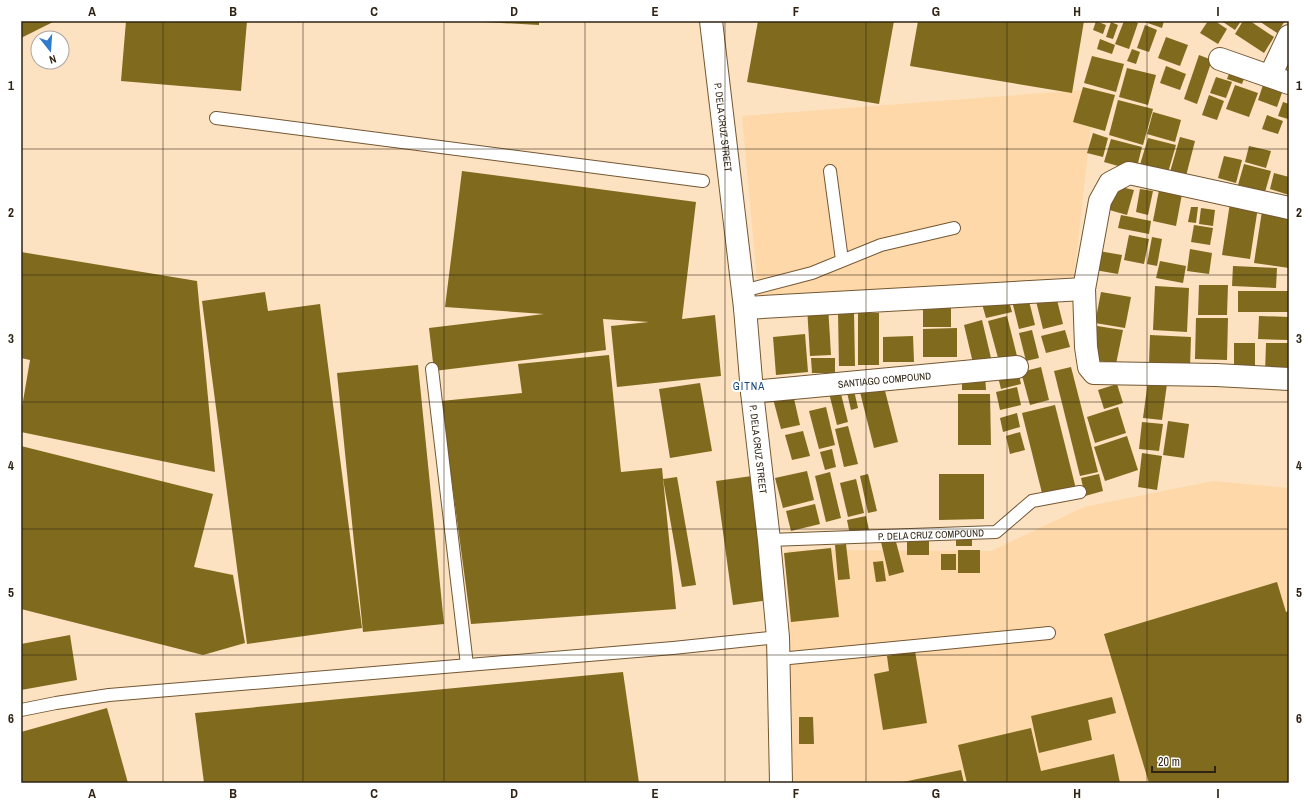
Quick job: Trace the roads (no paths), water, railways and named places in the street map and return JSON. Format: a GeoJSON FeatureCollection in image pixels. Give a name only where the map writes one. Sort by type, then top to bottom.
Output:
{"type":"FeatureCollection","features":[{"type":"Feature","properties":{"kind":"street","name":"P. DELA CRUZ STREET"},"geometry":{"type":"LineString","coordinates":[[711,21],[744,299],[752,392],[769,540],[778,638],[781,783]]}},
{"type":"Feature","properties":{"kind":"street"},"geometry":{"type":"LineString","coordinates":[[1220,59],[1280,79],[1289,36]]}},
{"type":"Feature","properties":{"kind":"street"},"geometry":{"type":"LineString","coordinates":[[1289,208],[1129,173],[1110,183],[1100,201],[1084,289],[1086,347],[1089,368],[1094,373],[1216,375],[1289,379]]}},
{"type":"Feature","properties":{"kind":"street"},"geometry":{"type":"LineString","coordinates":[[744,299],[1084,289]]}},
{"type":"Feature","properties":{"kind":"street","name":"SANTIAGO COMPOUND"},"geometry":{"type":"LineString","coordinates":[[752,392],[1017,367]]}},
{"type":"Feature","properties":{"kind":"lane"},"geometry":{"type":"LineString","coordinates":[[216,118],[704,181]]}},
{"type":"Feature","properties":{"kind":"lane"},"geometry":{"type":"LineString","coordinates":[[830,171],[842,260]]}},
{"type":"Feature","properties":{"kind":"lane"},"geometry":{"type":"LineString","coordinates":[[744,299],[881,245],[954,228]]}},
{"type":"Feature","properties":{"kind":"lane"},"geometry":{"type":"LineString","coordinates":[[432,369],[467,665]]}},
{"type":"Feature","properties":{"kind":"lane","name":"P. DELA CRUZ COMPOUND"},"geometry":{"type":"LineString","coordinates":[[769,540],[996,532],[1032,501],[1080,492]]}},
{"type":"Feature","properties":{"kind":"lane"},"geometry":{"type":"LineString","coordinates":[[779,660],[1049,633]]}},
{"type":"Feature","properties":{"kind":"lane"},"geometry":{"type":"LineString","coordinates":[[21,710],[109,695],[778,638]]}},
{"type":"Feature","properties":{"kind":"district","name":"GITNA"},"geometry":{"type":"Point","coordinates":[749,386]}}]}
